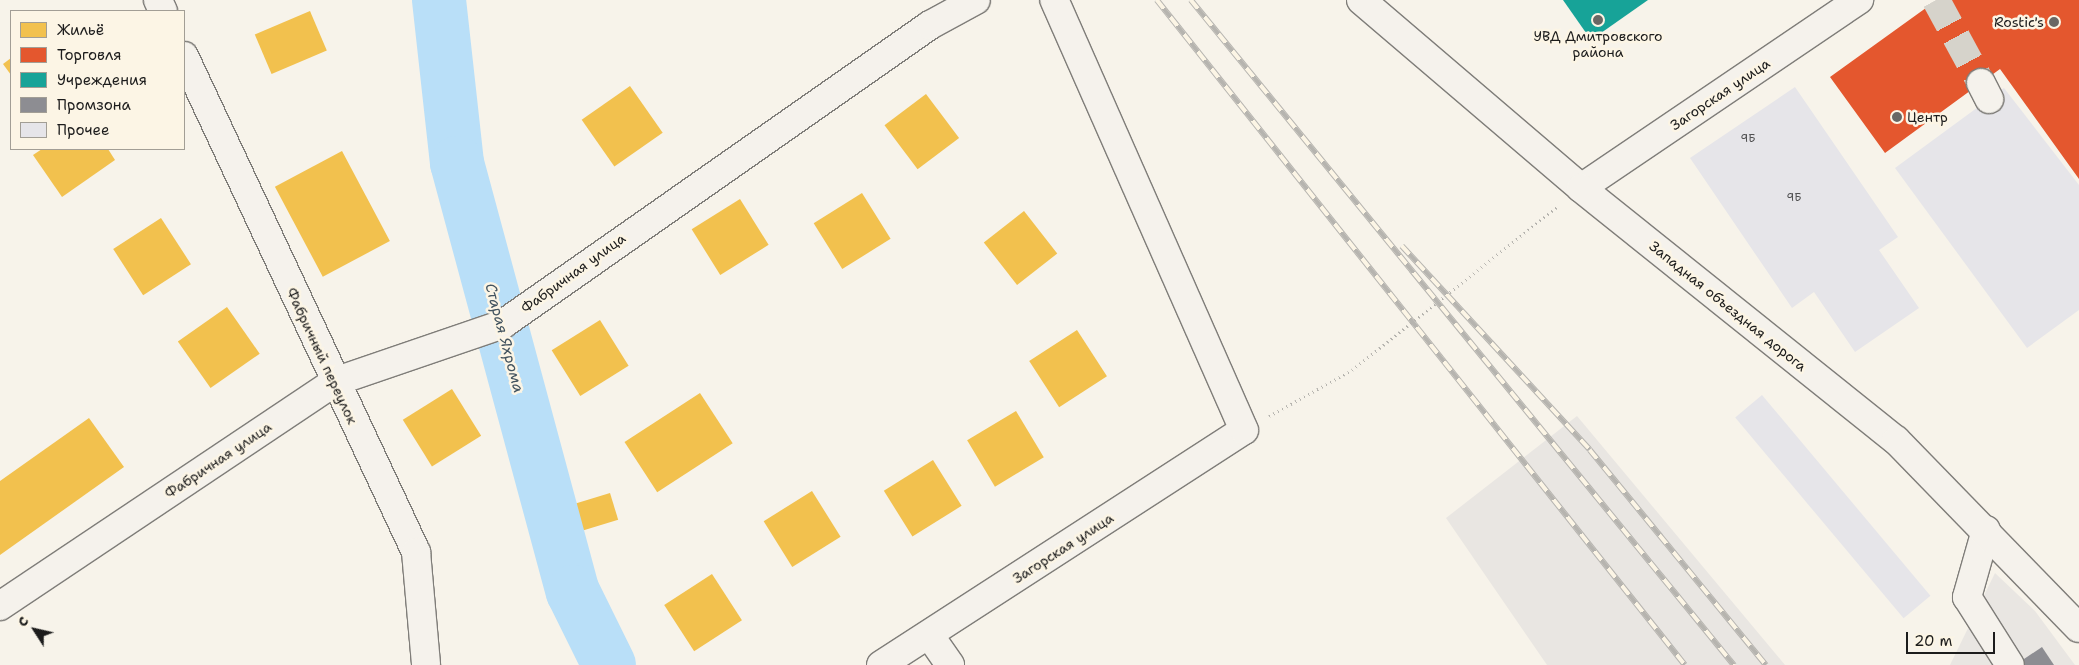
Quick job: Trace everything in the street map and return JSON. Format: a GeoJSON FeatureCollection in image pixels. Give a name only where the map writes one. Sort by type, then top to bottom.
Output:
{"type":"FeatureCollection","features":[{"type":"Feature","properties":{"kind":"street","name":"Фабричная улица"},"geometry":{"type":"LineString","coordinates":[[0,606],[334,382],[503,324],[905,42],[976,0]]}},
{"type":"Feature","properties":{"kind":"street"},"geometry":{"type":"LineString","coordinates":[[1054,0],[1244,430]]}},
{"type":"Feature","properties":{"kind":"street","name":"Западная объездная дорога"},"geometry":{"type":"LineString","coordinates":[[1361,0],[1581,188],[1896,440],[1986,530],[2079,628]]}},
{"type":"Feature","properties":{"kind":"street","name":"Загорская улица"},"geometry":{"type":"LineString","coordinates":[[1581,188],[1859,0]]}},
{"type":"Feature","properties":{"kind":"street","name":"Фабричный переулок"},"geometry":{"type":"LineString","coordinates":[[185,58],[334,382],[416,552],[426,665]]}},
{"type":"Feature","properties":{"kind":"street","name":"Загорская улица"},"geometry":{"type":"LineString","coordinates":[[881,665],[930,636],[1244,430]]}},
{"type":"Feature","properties":{"kind":"street"},"geometry":{"type":"LineString","coordinates":[[1986,530],[1967,597],[2010,665]]}},
{"type":"Feature","properties":{"kind":"street"},"geometry":{"type":"LineString","coordinates":[[930,636],[950,665]]}},
{"type":"Feature","properties":{"kind":"path"},"geometry":{"type":"LineString","coordinates":[[1244,430],[1352,370],[1581,188]]}},
{"type":"Feature","properties":{"kind":"shaded area"},"geometry":{"type":"Polygon","coordinates":[[[1577,416],[1785,665],[1547,665],[1446,518],[1577,416]]]}},
{"type":"Feature","properties":{"kind":"shaded area"},"geometry":{"type":"Polygon","coordinates":[[[1995,573],[2035,611],[2075,665],[1950,665],[1995,573]]]}},
{"type":"Feature","properties":{"kind":"building: Жильё"},"geometry":{"type":"Polygon","coordinates":[[[310,11],[327,51],[272,74],[255,34],[310,11]]]}},
{"type":"Feature","properties":{"kind":"building: Жильё"},"geometry":{"type":"Polygon","coordinates":[[[10,59],[10,74],[3,64],[10,59]]]}},
{"type":"Feature","properties":{"kind":"building: Жильё"},"geometry":{"type":"Polygon","coordinates":[[[630,86],[663,133],[614,167],[582,120],[630,86]]]}},
{"type":"Feature","properties":{"kind":"building: Жильё"},"geometry":{"type":"Polygon","coordinates":[[[926,94],[959,138],[918,169],[884,125],[926,94]]]}},
{"type":"Feature","properties":{"kind":"building: Жильё"},"geometry":{"type":"Polygon","coordinates":[[[40,150],[109,150],[115,160],[62,197],[33,155],[40,150]]]}},
{"type":"Feature","properties":{"kind":"building: Жильё"},"geometry":{"type":"Polygon","coordinates":[[[342,151],[390,241],[323,277],[275,187],[342,151]]]}},
{"type":"Feature","properties":{"kind":"building: Жильё"},"geometry":{"type":"Polygon","coordinates":[[[862,193],[891,239],[842,269],[814,223],[862,193]]]}},
{"type":"Feature","properties":{"kind":"building: Жильё"},"geometry":{"type":"Polygon","coordinates":[[[740,199],[769,245],[720,275],[692,229],[740,199]]]}},
{"type":"Feature","properties":{"kind":"building: Жильё"},"geometry":{"type":"Polygon","coordinates":[[[1024,211],[1057,254],[1017,285],[984,242],[1024,211]]]}},
{"type":"Feature","properties":{"kind":"building: Жильё"},"geometry":{"type":"Polygon","coordinates":[[[161,218],[191,264],[143,295],[113,249],[161,218]]]}},
{"type":"Feature","properties":{"kind":"building: Жильё"},"geometry":{"type":"Polygon","coordinates":[[[227,307],[260,354],[211,388],[178,341],[227,307]]]}},
{"type":"Feature","properties":{"kind":"building: Жильё"},"geometry":{"type":"Polygon","coordinates":[[[600,320],[629,366],[580,396],[552,350],[600,320]]]}},
{"type":"Feature","properties":{"kind":"building: Жильё"},"geometry":{"type":"Polygon","coordinates":[[[1077,330],[1107,376],[1059,407],[1029,361],[1077,330]]]}},
{"type":"Feature","properties":{"kind":"building: Жильё"},"geometry":{"type":"Polygon","coordinates":[[[452,389],[481,436],[432,466],[403,420],[452,389]]]}},
{"type":"Feature","properties":{"kind":"building: Жильё"},"geometry":{"type":"Polygon","coordinates":[[[700,393],[733,443],[657,492],[625,442],[700,393]]]}},
{"type":"Feature","properties":{"kind":"building: Жильё"},"geometry":{"type":"Polygon","coordinates":[[[1016,411],[1044,457],[995,487],[967,440],[1016,411]]]}},
{"type":"Feature","properties":{"kind":"building: Жильё"},"geometry":{"type":"Polygon","coordinates":[[[89,418],[124,467],[0,555],[0,481],[89,418]]]}},
{"type":"Feature","properties":{"kind":"building: Жильё"},"geometry":{"type":"Polygon","coordinates":[[[933,460],[962,506],[912,537],[884,491],[933,460]]]}},
{"type":"Feature","properties":{"kind":"building: Жильё"},"geometry":{"type":"Polygon","coordinates":[[[812,491],[841,537],[792,567],[764,521],[812,491]]]}},
{"type":"Feature","properties":{"kind":"building: Жильё"},"geometry":{"type":"Polygon","coordinates":[[[610,493],[618,520],[561,537],[553,511],[610,493]]]}},
{"type":"Feature","properties":{"kind":"building: Жильё"},"geometry":{"type":"Polygon","coordinates":[[[712,574],[742,620],[694,651],[664,605],[712,574]]]}},
{"type":"Feature","properties":{"kind":"building: Торговля","name":"Центр"},"geometry":{"type":"Polygon","coordinates":[[[1937,0],[2079,0],[2079,179],[2000,69],[1885,153],[1830,77],[1937,0]]]}},
{"type":"Feature","properties":{"kind":"building: Учреждения","name":"УВД Дмитровского района"},"geometry":{"type":"Polygon","coordinates":[[[1563,0],[1648,0],[1591,40],[1563,0]]]}},
{"type":"Feature","properties":{"kind":"building: Промзона"},"geometry":{"type":"Polygon","coordinates":[[[2042,647],[2054,665],[2015,665],[2042,647]]]}},
{"type":"Feature","properties":{"kind":"building: Прочее"},"geometry":{"type":"Polygon","coordinates":[[[1795,87],[1898,237],[1879,250],[1919,308],[1855,352],[1814,292],[1792,308],[1690,158],[1795,87]]]}},
{"type":"Feature","properties":{"kind":"building: Прочее"},"geometry":{"type":"Polygon","coordinates":[[[2004,88],[2079,185],[2079,310],[2027,348],[1895,168],[2004,88]]]}},
{"type":"Feature","properties":{"kind":"building: Прочее"},"geometry":{"type":"Polygon","coordinates":[[[1762,395],[1930,596],[1904,618],[1735,417],[1762,395]]]}},
{"type":"Feature","properties":{"kind":"waterway","name":"Старая Яхрома"},"geometry":{"type":"LineString","coordinates":[[439,0],[457,163],[573,592],[609,665]]}},
{"type":"Feature","properties":{"kind":"tunnel"},"geometry":{"type":"LineString","coordinates":[[1936,0],[1981,83]]}},
{"type":"Feature","properties":{"kind":"railway"},"geometry":{"type":"LineString","coordinates":[[1157,0],[1685,665]]}},
{"type":"Feature","properties":{"kind":"railway"},"geometry":{"type":"LineString","coordinates":[[1191,0],[1734,665]]}},
{"type":"Feature","properties":{"kind":"railway"},"geometry":{"type":"LineString","coordinates":[[1402,246],[1590,450],[1766,665]]}},
{"type":"Feature","properties":{"kind":"place","name":"УВД Дмитровского района"},"geometry":{"type":"Point","coordinates":[1598,20]}},
{"type":"Feature","properties":{"kind":"place","name":"Rostic's"},"geometry":{"type":"Point","coordinates":[2054,22]}},
{"type":"Feature","properties":{"kind":"place","name":"Центр"},"geometry":{"type":"Point","coordinates":[1897,117]}}]}
